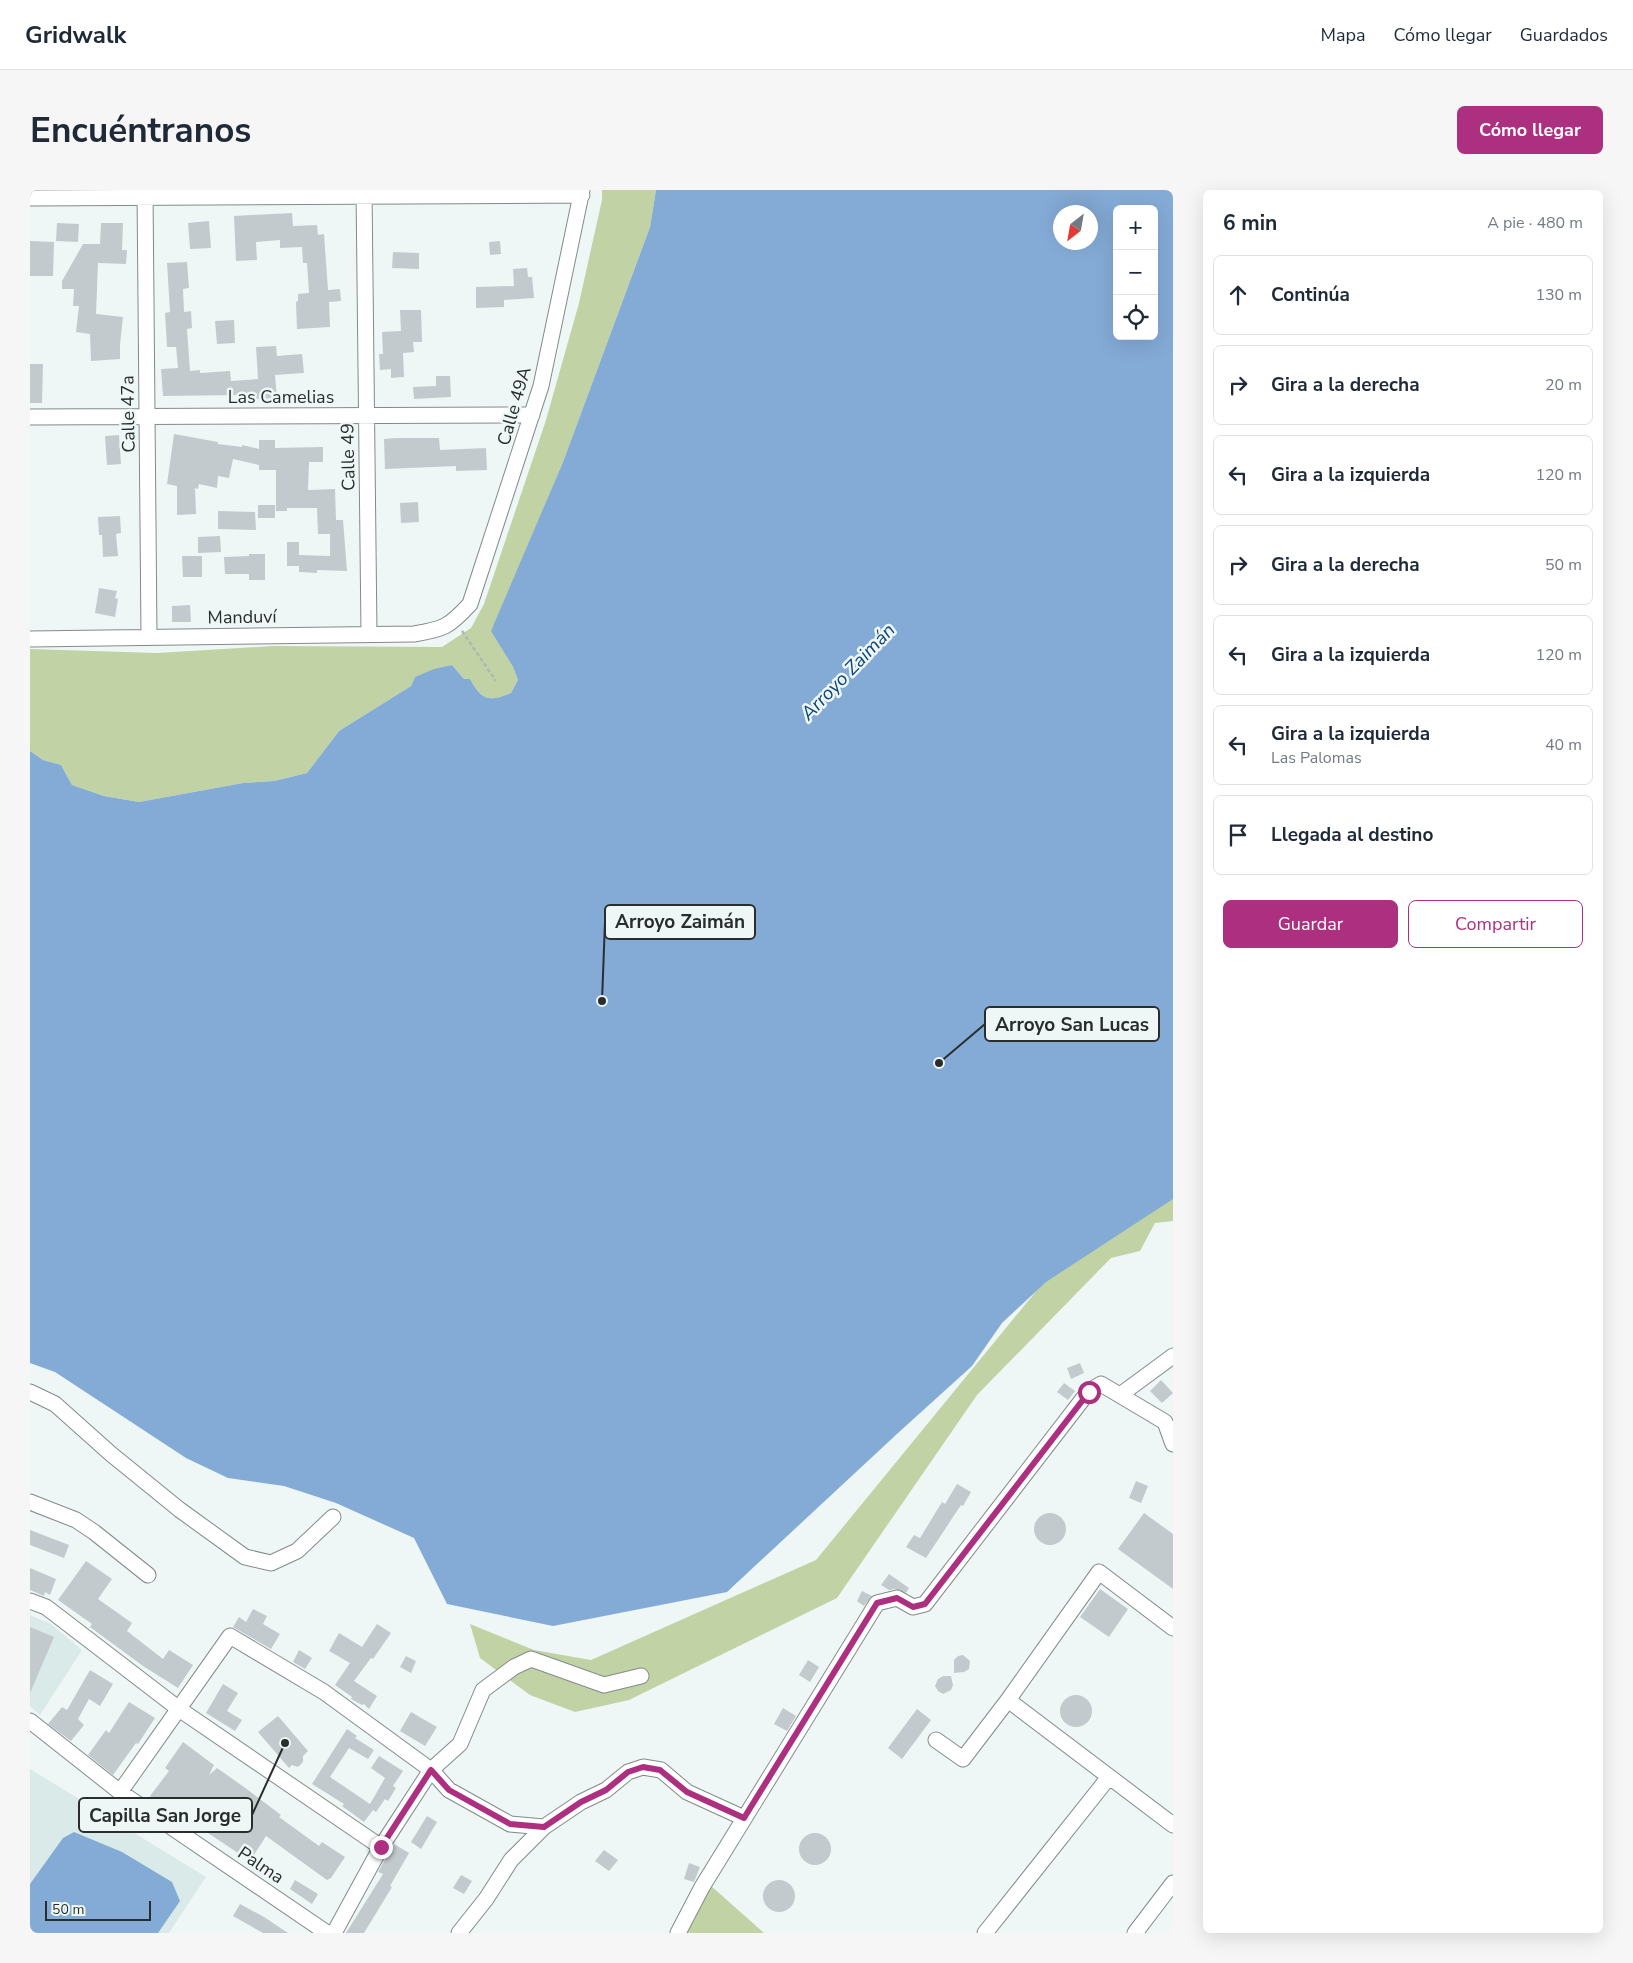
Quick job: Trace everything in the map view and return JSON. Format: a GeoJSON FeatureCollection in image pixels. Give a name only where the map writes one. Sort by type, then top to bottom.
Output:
{"type":"FeatureCollection","features":[{"type":"Feature","properties":{"kind":"street"},"geometry":{"type":"LineString","coordinates":[[30,198],[145,194],[582,192]]}},
{"type":"Feature","properties":{"kind":"street","name":"Calle 49A"},"geometry":{"type":"LineString","coordinates":[[457,626],[470,604],[542,386],[582,192]]}},
{"type":"Feature","properties":{"kind":"street","name":"Calle 49"},"geometry":{"type":"LineString","coordinates":[[364,193],[369,634]]}},
{"type":"Feature","properties":{"kind":"street","name":"Calle 47a"},"geometry":{"type":"LineString","coordinates":[[145,194],[149,637]]}},
{"type":"Feature","properties":{"kind":"street","name":"Las Camelias"},"geometry":{"type":"LineString","coordinates":[[30,417],[532,415]]}},
{"type":"Feature","properties":{"kind":"street","name":"Manduví"},"geometry":{"type":"LineString","coordinates":[[30,639],[414,634],[457,626]]}},
{"type":"Feature","properties":{"kind":"street"},"geometry":{"type":"LineString","coordinates":[[1120,1395],[1173,1356]]}},
{"type":"Feature","properties":{"kind":"street"},"geometry":{"type":"LineString","coordinates":[[678,1933],[702,1887],[877,1603],[897,1598],[913,1607],[925,1604],[1089,1392],[1101,1384],[1165,1422],[1173,1444]]}},
{"type":"Feature","properties":{"kind":"street"},"geometry":{"type":"LineString","coordinates":[[30,1392],[55,1404],[111,1454],[180,1510],[245,1557],[271,1563],[297,1552],[333,1517]]}},
{"type":"Feature","properties":{"kind":"street"},"geometry":{"type":"LineString","coordinates":[[30,1502],[76,1520],[148,1575]]}},
{"type":"Feature","properties":{"kind":"street"},"geometry":{"type":"LineString","coordinates":[[936,1740],[963,1759],[1008,1700],[1099,1572],[1173,1628]]}},
{"type":"Feature","properties":{"kind":"street"},"geometry":{"type":"LineString","coordinates":[[30,1601],[46,1607],[179,1708],[381,1847]]}},
{"type":"Feature","properties":{"kind":"street"},"geometry":{"type":"LineString","coordinates":[[120,1792],[230,1636],[324,1692],[431,1770],[449,1790],[510,1824],[544,1827]]}},
{"type":"Feature","properties":{"kind":"street"},"geometry":{"type":"LineString","coordinates":[[334,1933],[381,1847],[431,1770],[460,1744],[483,1690],[514,1667],[531,1659],[604,1685],[641,1676]]}},
{"type":"Feature","properties":{"kind":"street"},"geometry":{"type":"LineString","coordinates":[[1008,1700],[1173,1825]]}},
{"type":"Feature","properties":{"kind":"street","name":"Palma"},"geometry":{"type":"LineString","coordinates":[[30,1721],[120,1792],[327,1933]]}},
{"type":"Feature","properties":{"kind":"street"},"geometry":{"type":"LineString","coordinates":[[460,1933],[486,1899],[511,1860],[544,1827],[581,1802],[606,1790],[628,1772],[643,1767],[660,1770],[687,1792],[744,1818]]}},
{"type":"Feature","properties":{"kind":"street"},"geometry":{"type":"LineString","coordinates":[[985,1933],[1110,1776]]}},
{"type":"Feature","properties":{"kind":"street"},"geometry":{"type":"LineString","coordinates":[[1135,1933],[1173,1883]]}},
{"type":"Feature","properties":{"kind":"path"},"geometry":{"type":"LineString","coordinates":[[457,626],[496,681]]}},
{"type":"Feature","properties":{"kind":"shaded area"},"geometry":{"type":"Polygon","coordinates":[[[30,1615],[51,1624],[82,1650],[40,1715],[30,1706],[30,1615]]]}},
{"type":"Feature","properties":{"kind":"shaded area"},"geometry":{"type":"Polygon","coordinates":[[[30,1769],[206,1877],[169,1933],[30,1933],[30,1769]]]}},
{"type":"Feature","properties":{"kind":"green space"},"geometry":{"type":"Polygon","coordinates":[[[602,190],[656,190],[650,227],[563,462],[492,631],[513,667],[518,680],[511,693],[497,698],[487,698],[478,692],[470,679],[464,679],[452,665],[415,677],[411,686],[339,731],[307,773],[274,781],[243,783],[139,802],[104,796],[72,785],[61,765],[43,760],[30,751],[30,649],[157,653],[273,646],[442,647],[471,628],[484,604],[546,420],[579,303],[602,200],[602,190]]]}},
{"type":"Feature","properties":{"kind":"green space"},"geometry":{"type":"Polygon","coordinates":[[[1173,1189],[1173,1221],[1155,1223],[1140,1251],[1111,1258],[977,1395],[837,1598],[629,1700],[575,1712],[530,1695],[480,1658],[470,1624],[534,1650],[591,1660],[816,1560],[1105,1207],[1173,1189]]]}},
{"type":"Feature","properties":{"kind":"green space"},"geometry":{"type":"Polygon","coordinates":[[[710,1885],[764,1933],[685,1933],[710,1885]]]}},
{"type":"Feature","properties":{"kind":"water","name":"Arroyo Zaimán"},"geometry":{"type":"Polygon","coordinates":[[[656,190],[1173,190],[1173,1199],[1046,1282],[1002,1323],[972,1366],[727,1592],[553,1626],[447,1604],[414,1538],[336,1503],[284,1486],[228,1478],[186,1458],[55,1372],[30,1363],[30,751],[43,760],[61,765],[72,785],[104,796],[139,802],[243,783],[274,781],[307,773],[339,731],[411,686],[415,677],[434,669],[452,665],[464,679],[470,679],[478,692],[487,698],[497,698],[511,693],[518,680],[513,667],[491,631],[563,462],[650,227],[656,190]]]}},
{"type":"Feature","properties":{"kind":"water"},"geometry":{"type":"Polygon","coordinates":[[[74,1832],[122,1852],[172,1882],[180,1901],[158,1933],[30,1933],[30,1884],[63,1838],[74,1832]]]}},
{"type":"Feature","properties":{"kind":"building"},"geometry":{"type":"Polygon","coordinates":[[[292,213],[293,226],[317,225],[318,235],[324,234],[328,290],[340,289],[341,301],[329,302],[330,327],[297,329],[296,302],[298,301],[298,294],[309,293],[307,263],[303,263],[302,247],[280,248],[280,240],[256,242],[257,260],[236,261],[234,216],[292,213]]]}},
{"type":"Feature","properties":{"kind":"building"},"geometry":{"type":"Polygon","coordinates":[[[209,221],[211,248],[190,249],[188,223],[209,221]]]}},
{"type":"Feature","properties":{"kind":"building"},"geometry":{"type":"Polygon","coordinates":[[[57,223],[79,224],[78,242],[56,241],[57,223]]]}},
{"type":"Feature","properties":{"kind":"building"},"geometry":{"type":"Polygon","coordinates":[[[101,223],[123,223],[122,250],[127,250],[126,264],[98,263],[96,314],[123,317],[120,359],[91,361],[90,334],[76,332],[79,306],[73,306],[74,289],[62,289],[62,281],[83,244],[100,244],[101,223]]]}},
{"type":"Feature","properties":{"kind":"building"},"geometry":{"type":"Polygon","coordinates":[[[30,241],[54,242],[53,276],[30,276],[30,241]]]}},
{"type":"Feature","properties":{"kind":"building"},"geometry":{"type":"Polygon","coordinates":[[[500,241],[501,254],[490,255],[489,242],[500,241]]]}},
{"type":"Feature","properties":{"kind":"building"},"geometry":{"type":"Polygon","coordinates":[[[393,252],[419,253],[419,269],[392,268],[393,252]]]}},
{"type":"Feature","properties":{"kind":"building"},"geometry":{"type":"Polygon","coordinates":[[[187,262],[189,288],[183,289],[184,312],[191,311],[192,328],[187,329],[190,371],[200,370],[200,373],[230,371],[231,381],[258,379],[256,347],[276,346],[277,356],[302,354],[304,373],[275,375],[277,398],[256,399],[257,403],[241,404],[240,395],[163,396],[161,369],[178,368],[176,347],[167,347],[165,313],[170,312],[167,263],[187,262]]]}},
{"type":"Feature","properties":{"kind":"building"},"geometry":{"type":"Polygon","coordinates":[[[527,268],[528,277],[532,277],[534,298],[504,300],[504,307],[476,308],[476,287],[514,286],[513,269],[527,268]]]}},
{"type":"Feature","properties":{"kind":"building"},"geometry":{"type":"Polygon","coordinates":[[[400,310],[421,310],[422,342],[413,342],[414,352],[403,353],[404,377],[391,378],[391,369],[380,370],[379,354],[383,354],[382,332],[401,331],[400,310]]]}},
{"type":"Feature","properties":{"kind":"building"},"geometry":{"type":"Polygon","coordinates":[[[234,320],[235,343],[217,344],[215,321],[234,320]]]}},
{"type":"Feature","properties":{"kind":"building"},"geometry":{"type":"Polygon","coordinates":[[[30,364],[43,364],[42,403],[30,403],[30,364]]]}},
{"type":"Feature","properties":{"kind":"building"},"geometry":{"type":"Polygon","coordinates":[[[436,376],[450,376],[451,397],[414,399],[413,387],[436,386],[436,376]]]}},
{"type":"Feature","properties":{"kind":"building"},"geometry":{"type":"Polygon","coordinates":[[[174,434],[218,442],[218,444],[242,447],[242,445],[259,449],[259,440],[275,440],[275,448],[323,447],[323,462],[309,462],[308,490],[335,489],[336,520],[343,520],[347,571],[317,570],[317,573],[299,572],[299,566],[287,566],[287,542],[299,542],[299,555],[330,556],[330,534],[318,534],[317,508],[287,508],[287,511],[276,511],[276,470],[259,470],[259,465],[233,459],[229,478],[218,476],[217,488],[199,484],[198,489],[195,488],[196,514],[177,515],[177,486],[167,484],[174,434]]]}},
{"type":"Feature","properties":{"kind":"building"},"geometry":{"type":"Polygon","coordinates":[[[119,435],[121,464],[107,465],[105,436],[119,435]]]}},
{"type":"Feature","properties":{"kind":"building"},"geometry":{"type":"Polygon","coordinates":[[[439,438],[440,450],[486,448],[487,470],[456,471],[456,466],[385,469],[384,439],[439,438]]]}},
{"type":"Feature","properties":{"kind":"building"},"geometry":{"type":"Polygon","coordinates":[[[418,502],[419,522],[401,523],[400,503],[418,502]]]}},
{"type":"Feature","properties":{"kind":"building"},"geometry":{"type":"Polygon","coordinates":[[[258,505],[275,505],[275,518],[258,518],[258,505]]]}},
{"type":"Feature","properties":{"kind":"building"},"geometry":{"type":"Polygon","coordinates":[[[218,511],[255,512],[256,530],[218,529],[218,511]]]}},
{"type":"Feature","properties":{"kind":"building"},"geometry":{"type":"Polygon","coordinates":[[[120,516],[121,533],[116,534],[118,556],[103,557],[102,535],[99,535],[98,517],[120,516]]]}},
{"type":"Feature","properties":{"kind":"building"},"geometry":{"type":"Polygon","coordinates":[[[220,536],[221,552],[198,553],[198,537],[220,536]]]}},
{"type":"Feature","properties":{"kind":"building"},"geometry":{"type":"Polygon","coordinates":[[[249,554],[265,554],[265,580],[249,580],[249,574],[225,574],[224,557],[249,556],[249,554]]]}},
{"type":"Feature","properties":{"kind":"building"},"geometry":{"type":"Polygon","coordinates":[[[182,556],[202,556],[202,577],[183,577],[182,556]]]}},
{"type":"Feature","properties":{"kind":"building"},"geometry":{"type":"Polygon","coordinates":[[[99,588],[117,591],[115,598],[118,599],[115,617],[95,613],[99,588]]]}},
{"type":"Feature","properties":{"kind":"building"},"geometry":{"type":"Polygon","coordinates":[[[190,605],[191,622],[172,622],[172,606],[190,605]]]}},
{"type":"Feature","properties":{"kind":"building"},"geometry":{"type":"Polygon","coordinates":[[[1080,1363],[1084,1373],[1071,1379],[1067,1368],[1080,1363]]]}},
{"type":"Feature","properties":{"kind":"building"},"geometry":{"type":"Polygon","coordinates":[[[1161,1380],[1173,1393],[1162,1403],[1150,1391],[1161,1380]]]}},
{"type":"Feature","properties":{"kind":"building"},"geometry":{"type":"Polygon","coordinates":[[[1064,1383],[1075,1391],[1068,1400],[1057,1392],[1064,1383]]]}},
{"type":"Feature","properties":{"kind":"building"},"geometry":{"type":"Polygon","coordinates":[[[1136,1481],[1148,1486],[1141,1503],[1129,1498],[1136,1481]]]}},
{"type":"Feature","properties":{"kind":"building"},"geometry":{"type":"Polygon","coordinates":[[[957,1484],[971,1492],[926,1558],[906,1547],[914,1535],[920,1538],[942,1502],[945,1504],[957,1484]]]}},
{"type":"Feature","properties":{"kind":"building"},"geometry":{"type":"Polygon","coordinates":[[[1050,1513],[1061,1518],[1066,1529],[1061,1540],[1050,1545],[1039,1540],[1034,1529],[1039,1518],[1050,1513]]]}},
{"type":"Feature","properties":{"kind":"building"},"geometry":{"type":"Polygon","coordinates":[[[1144,1513],[1173,1534],[1173,1589],[1118,1549],[1144,1513]]]}},
{"type":"Feature","properties":{"kind":"building"},"geometry":{"type":"Polygon","coordinates":[[[30,1530],[69,1545],[64,1558],[30,1545],[30,1530]]]}},
{"type":"Feature","properties":{"kind":"building"},"geometry":{"type":"Polygon","coordinates":[[[86,1561],[112,1579],[98,1599],[132,1623],[127,1631],[163,1659],[169,1650],[193,1665],[178,1688],[143,1666],[90,1627],[92,1624],[58,1600],[86,1561]]]}},
{"type":"Feature","properties":{"kind":"building"},"geometry":{"type":"Polygon","coordinates":[[[30,1568],[56,1579],[50,1595],[45,1592],[44,1596],[30,1590],[30,1568]]]}},
{"type":"Feature","properties":{"kind":"building"},"geometry":{"type":"Polygon","coordinates":[[[889,1574],[909,1588],[906,1593],[895,1589],[889,1590],[881,1585],[889,1574]]]}},
{"type":"Feature","properties":{"kind":"building"},"geometry":{"type":"Polygon","coordinates":[[[1100,1589],[1128,1609],[1109,1637],[1080,1617],[1100,1589]]]}},
{"type":"Feature","properties":{"kind":"building"},"geometry":{"type":"Polygon","coordinates":[[[862,1591],[872,1596],[864,1606],[857,1601],[862,1591]]]}},
{"type":"Feature","properties":{"kind":"building"},"geometry":{"type":"Polygon","coordinates":[[[253,1609],[267,1616],[263,1624],[280,1634],[271,1649],[233,1627],[239,1617],[246,1622],[253,1609]]]}},
{"type":"Feature","properties":{"kind":"building"},"geometry":{"type":"Polygon","coordinates":[[[377,1624],[391,1633],[373,1659],[371,1658],[354,1681],[377,1696],[369,1709],[364,1704],[362,1705],[351,1699],[352,1697],[335,1685],[350,1663],[329,1651],[339,1633],[362,1647],[377,1624]]]}},
{"type":"Feature","properties":{"kind":"building"},"geometry":{"type":"Polygon","coordinates":[[[30,1627],[54,1637],[30,1693],[30,1627]]]}},
{"type":"Feature","properties":{"kind":"building"},"geometry":{"type":"Polygon","coordinates":[[[299,1650],[312,1658],[305,1669],[293,1662],[299,1650]]]}},
{"type":"Feature","properties":{"kind":"building"},"geometry":{"type":"Polygon","coordinates":[[[963,1655],[970,1661],[969,1669],[964,1672],[954,1673],[954,1660],[958,1656],[963,1655]]]}},
{"type":"Feature","properties":{"kind":"building"},"geometry":{"type":"Polygon","coordinates":[[[406,1656],[416,1661],[411,1673],[400,1667],[406,1656]]]}},
{"type":"Feature","properties":{"kind":"building"},"geometry":{"type":"Polygon","coordinates":[[[808,1660],[819,1667],[810,1682],[799,1675],[808,1660]]]}},
{"type":"Feature","properties":{"kind":"building"},"geometry":{"type":"Polygon","coordinates":[[[90,1670],[113,1684],[100,1706],[89,1699],[78,1719],[84,1725],[71,1741],[48,1724],[62,1707],[67,1710],[90,1670]]]}},
{"type":"Feature","properties":{"kind":"building"},"geometry":{"type":"Polygon","coordinates":[[[943,1676],[951,1676],[953,1685],[951,1690],[943,1694],[938,1691],[935,1686],[938,1679],[943,1676]]]}},
{"type":"Feature","properties":{"kind":"building"},"geometry":{"type":"Polygon","coordinates":[[[223,1684],[238,1693],[227,1711],[242,1720],[235,1731],[206,1713],[223,1684]]]}},
{"type":"Feature","properties":{"kind":"building"},"geometry":{"type":"Polygon","coordinates":[[[1076,1695],[1087,1700],[1092,1711],[1087,1722],[1076,1727],[1065,1722],[1060,1711],[1065,1700],[1076,1695]]]}},
{"type":"Feature","properties":{"kind":"building"},"geometry":{"type":"Polygon","coordinates":[[[129,1702],[155,1718],[138,1744],[136,1743],[113,1775],[88,1755],[106,1730],[109,1733],[129,1702]]]}},
{"type":"Feature","properties":{"kind":"building"},"geometry":{"type":"Polygon","coordinates":[[[783,1708],[796,1716],[787,1731],[774,1724],[783,1708]]]}},
{"type":"Feature","properties":{"kind":"building"},"geometry":{"type":"Polygon","coordinates":[[[917,1709],[931,1720],[902,1759],[888,1748],[917,1709]]]}},
{"type":"Feature","properties":{"kind":"building"},"geometry":{"type":"Polygon","coordinates":[[[411,1712],[437,1727],[425,1746],[400,1731],[411,1712]]]}},
{"type":"Feature","properties":{"kind":"building"},"geometry":{"type":"Polygon","coordinates":[[[278,1716],[308,1751],[303,1756],[303,1762],[298,1767],[292,1765],[289,1768],[258,1732],[278,1716]]]}},
{"type":"Feature","properties":{"kind":"building"},"geometry":{"type":"Polygon","coordinates":[[[347,1729],[357,1736],[355,1738],[374,1750],[368,1759],[349,1748],[330,1777],[370,1804],[385,1778],[371,1768],[379,1756],[403,1771],[393,1786],[396,1788],[388,1801],[385,1799],[376,1812],[373,1810],[364,1822],[342,1806],[344,1804],[312,1784],[347,1729]]]}},
{"type":"Feature","properties":{"kind":"building"},"geometry":{"type":"Polygon","coordinates":[[[183,1742],[214,1765],[209,1775],[217,1768],[281,1815],[279,1817],[319,1846],[322,1842],[345,1857],[331,1878],[327,1880],[266,1836],[250,1861],[175,1811],[173,1814],[150,1796],[169,1771],[165,1768],[183,1742]]]}},
{"type":"Feature","properties":{"kind":"building"},"geometry":{"type":"Polygon","coordinates":[[[427,1816],[437,1822],[421,1849],[411,1842],[427,1816]]]}},
{"type":"Feature","properties":{"kind":"building"},"geometry":{"type":"Polygon","coordinates":[[[815,1833],[826,1838],[831,1849],[826,1860],[815,1865],[804,1860],[799,1849],[804,1838],[815,1833]]]}},
{"type":"Feature","properties":{"kind":"building"},"geometry":{"type":"Polygon","coordinates":[[[394,1844],[409,1853],[390,1886],[392,1887],[364,1933],[346,1933],[383,1874],[378,1872],[394,1844]]]}},
{"type":"Feature","properties":{"kind":"building"},"geometry":{"type":"Polygon","coordinates":[[[604,1850],[618,1860],[609,1871],[595,1861],[604,1850]]]}},
{"type":"Feature","properties":{"kind":"building"},"geometry":{"type":"Polygon","coordinates":[[[689,1863],[700,1867],[694,1882],[684,1879],[689,1863]]]}},
{"type":"Feature","properties":{"kind":"building"},"geometry":{"type":"Polygon","coordinates":[[[461,1875],[472,1881],[464,1894],[453,1888],[461,1875]]]}},
{"type":"Feature","properties":{"kind":"building"},"geometry":{"type":"Polygon","coordinates":[[[295,1880],[318,1894],[312,1904],[290,1889],[295,1880]]]}},
{"type":"Feature","properties":{"kind":"building"},"geometry":{"type":"Polygon","coordinates":[[[779,1880],[790,1885],[795,1896],[790,1907],[779,1912],[768,1907],[763,1896],[768,1885],[779,1880]]]}},
{"type":"Feature","properties":{"kind":"building"},"geometry":{"type":"Polygon","coordinates":[[[240,1904],[288,1933],[263,1933],[233,1916],[240,1904]]]}},
{"type":"Feature","properties":{"kind":"place","name":"Arroyo Zaimán"},"geometry":{"type":"Point","coordinates":[602,1001]}},
{"type":"Feature","properties":{"kind":"place","name":"Arroyo San Lucas"},"geometry":{"type":"Point","coordinates":[939,1063]}},
{"type":"Feature","properties":{"kind":"place","name":"Capilla San Jorge"},"geometry":{"type":"Point","coordinates":[285,1743]}},
{"type":"Feature","properties":{"kind":"route"},"geometry":{"type":"LineString","coordinates":[[381,1847],[431,1770],[449,1790],[510,1824],[544,1827],[581,1802],[606,1790],[628,1772],[643,1767],[660,1770],[687,1792],[744,1818],[877,1603],[897,1598],[913,1607],[925,1604],[1089,1392]]}}]}
